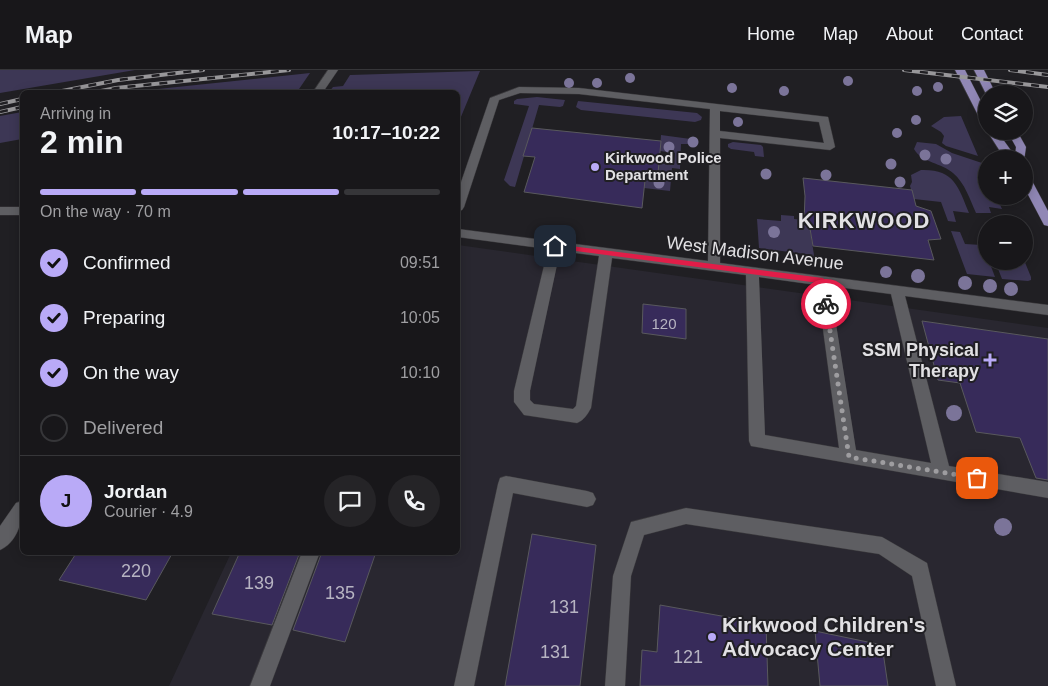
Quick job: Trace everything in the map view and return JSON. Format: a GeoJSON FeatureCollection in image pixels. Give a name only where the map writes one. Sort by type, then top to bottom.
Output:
{"type":"FeatureCollection","features":[{"type":"Feature","properties":{"kind":"main road"},"geometry":{"type":"LineString","coordinates":[[960,70],[978,105]]}},
{"type":"Feature","properties":{"kind":"main road"},"geometry":{"type":"LineString","coordinates":[[979,70],[986,85]]}},
{"type":"Feature","properties":{"kind":"main road"},"geometry":{"type":"LineString","coordinates":[[1033,194],[1048,222]]}},
{"type":"Feature","properties":{"kind":"street"},"geometry":{"type":"LineString","coordinates":[[320,90],[333,70]]}},
{"type":"Feature","properties":{"kind":"street"},"geometry":{"type":"LineString","coordinates":[[460,201],[495,98],[519,90],[579,92],[824,119],[830,147],[715,134]]}},
{"type":"Feature","properties":{"kind":"street"},"geometry":{"type":"LineString","coordinates":[[714,267],[715,107]]}},
{"type":"Feature","properties":{"kind":"street"},"geometry":{"type":"LineString","coordinates":[[0,211],[20,211]]}},
{"type":"Feature","properties":{"kind":"street","name":"West Madison Avenue"},"geometry":{"type":"LineString","coordinates":[[460,233],[1048,310]]}},
{"type":"Feature","properties":{"kind":"street"},"geometry":{"type":"LineString","coordinates":[[555,246],[522,391],[522,402],[530,410],[577,416],[583,408],[606,253]]}},
{"type":"Feature","properties":{"kind":"street"},"geometry":{"type":"LineString","coordinates":[[752,271],[757,441],[1048,490]]}},
{"type":"Feature","properties":{"kind":"street"},"geometry":{"type":"LineString","coordinates":[[823,281],[849,457]]}},
{"type":"Feature","properties":{"kind":"street"},"geometry":{"type":"LineString","coordinates":[[897,290],[942,472]]}},
{"type":"Feature","properties":{"kind":"street"},"geometry":{"type":"LineString","coordinates":[[464,686],[506,484],[587,499]]}},
{"type":"Feature","properties":{"kind":"street"},"geometry":{"type":"LineString","coordinates":[[0,541],[20,512]]}},
{"type":"Feature","properties":{"kind":"street"},"geometry":{"type":"LineString","coordinates":[[615,686],[622,576],[637,528],[686,516],[882,546],[913,565],[920,570],[946,686]]}},
{"type":"Feature","properties":{"kind":"street"},"geometry":{"type":"LineString","coordinates":[[260,686],[311,555]]}},
{"type":"Feature","properties":{"kind":"shaded area"},"geometry":{"type":"Polygon","coordinates":[[[0,70],[135,70],[0,93],[0,70]]]}},
{"type":"Feature","properties":{"kind":"shaded area"},"geometry":{"type":"Polygon","coordinates":[[[480,71],[460,119],[460,90],[331,90],[333,87],[343,86],[350,75],[480,71]]]}},
{"type":"Feature","properties":{"kind":"shaded area"},"geometry":{"type":"Polygon","coordinates":[[[310,73],[298,90],[148,90],[310,73]]]}},
{"type":"Feature","properties":{"kind":"shaded area"},"geometry":{"type":"Polygon","coordinates":[[[537,97],[565,100],[563,106],[560,107],[539,105],[515,187],[510,186],[504,180],[529,106],[514,104],[514,101],[537,97]]]}},
{"type":"Feature","properties":{"kind":"shaded area"},"geometry":{"type":"Polygon","coordinates":[[[578,101],[697,113],[702,117],[701,120],[695,122],[581,110],[576,107],[578,101]]]}},
{"type":"Feature","properties":{"kind":"shaded area"},"geometry":{"type":"Polygon","coordinates":[[[20,112],[20,139],[0,143],[0,116],[20,112]]]}},
{"type":"Feature","properties":{"kind":"shaded area"},"geometry":{"type":"Polygon","coordinates":[[[961,116],[978,156],[942,143],[944,136],[931,126],[944,117],[961,116]]]}},
{"type":"Feature","properties":{"kind":"shaded area"},"geometry":{"type":"Polygon","coordinates":[[[661,135],[698,140],[698,144],[681,144],[680,169],[672,168],[670,191],[644,188],[646,171],[658,172],[659,163],[674,165],[675,153],[660,151],[661,135]]]}},
{"type":"Feature","properties":{"kind":"shaded area"},"geometry":{"type":"Polygon","coordinates":[[[733,142],[761,145],[764,157],[755,156],[754,152],[731,149],[728,147],[728,144],[733,142]]]}},
{"type":"Feature","properties":{"kind":"shaded area"},"geometry":{"type":"Polygon","coordinates":[[[917,142],[936,144],[952,153],[978,162],[978,205],[1000,205],[1002,209],[989,207],[991,213],[976,213],[967,192],[957,177],[948,170],[922,157],[914,149],[917,142]]]}},
{"type":"Feature","properties":{"kind":"shaded area"},"geometry":{"type":"Polygon","coordinates":[[[921,170],[941,172],[948,176],[958,187],[969,213],[953,211],[956,222],[948,221],[941,202],[914,199],[910,186],[912,182],[911,175],[921,170]]]}},
{"type":"Feature","properties":{"kind":"shaded area"},"geometry":{"type":"Polygon","coordinates":[[[781,215],[794,216],[794,219],[804,220],[809,223],[814,255],[759,248],[757,219],[781,221],[781,215]]]}},
{"type":"Feature","properties":{"kind":"shaded area"},"geometry":{"type":"Polygon","coordinates":[[[951,231],[960,232],[965,244],[978,245],[978,270],[992,270],[995,277],[967,274],[951,231]]]}},
{"type":"Feature","properties":{"kind":"shaded area"},"geometry":{"type":"Polygon","coordinates":[[[460,245],[1048,328],[1048,686],[169,686],[230,555],[460,555],[460,245]]]}},
{"type":"Feature","properties":{"kind":"shaded area"},"geometry":{"type":"Polygon","coordinates":[[[998,270],[1028,270],[1031,277],[1031,280],[1028,281],[1002,279],[998,270]]]}},
{"type":"Feature","properties":{"kind":"building","name":"Kirkwood Police Department"},"geometry":{"type":"Polygon","coordinates":[[[532,128],[661,141],[658,173],[646,171],[642,208],[524,192],[535,157],[523,156],[532,128]]]}},
{"type":"Feature","properties":{"kind":"building"},"geometry":{"type":"Polygon","coordinates":[[[803,178],[912,190],[916,206],[931,211],[941,239],[928,240],[934,260],[813,246],[809,223],[804,222],[805,196],[803,178]]]}},
{"type":"Feature","properties":{"kind":"building"},"geometry":{"type":"Polygon","coordinates":[[[643,304],[686,309],[686,339],[642,333],[643,304]]]}},
{"type":"Feature","properties":{"kind":"building","name":"SSM Physical Therapy"},"geometry":{"type":"Polygon","coordinates":[[[922,321],[1048,339],[1048,480],[1036,478],[1020,438],[976,432],[960,383],[938,380],[922,321]]]}},
{"type":"Feature","properties":{"kind":"building"},"geometry":{"type":"Polygon","coordinates":[[[532,534],[596,545],[580,686],[505,686],[532,534]]]}},
{"type":"Feature","properties":{"kind":"building"},"geometry":{"type":"Polygon","coordinates":[[[75,555],[171,555],[146,600],[59,580],[75,555]]]}},
{"type":"Feature","properties":{"kind":"building"},"geometry":{"type":"Polygon","coordinates":[[[239,555],[299,555],[272,625],[212,614],[239,555]]]}},
{"type":"Feature","properties":{"kind":"building"},"geometry":{"type":"Polygon","coordinates":[[[321,555],[375,555],[345,642],[293,630],[321,555]]]}},
{"type":"Feature","properties":{"kind":"building","name":"Kirkwood Children's Advocacy Center"},"geometry":{"type":"Polygon","coordinates":[[[660,605],[766,624],[768,686],[640,686],[642,650],[657,652],[660,605]]]}},
{"type":"Feature","properties":{"kind":"building"},"geometry":{"type":"Polygon","coordinates":[[[815,631],[882,645],[888,686],[820,686],[815,631]]]}},
{"type":"Feature","properties":{"kind":"railway"},"geometry":{"type":"LineString","coordinates":[[67,90],[118,80],[203,70]]}},
{"type":"Feature","properties":{"kind":"railway"},"geometry":{"type":"LineString","coordinates":[[106,90],[289,70]]}},
{"type":"Feature","properties":{"kind":"railway"},"geometry":{"type":"LineString","coordinates":[[904,70],[1048,87]]}},
{"type":"Feature","properties":{"kind":"railway"},"geometry":{"type":"LineString","coordinates":[[1010,70],[1048,75]]}},
{"type":"Feature","properties":{"kind":"railway"},"geometry":{"type":"LineString","coordinates":[[0,104],[20,99]]}},
{"type":"Feature","properties":{"kind":"railway"},"geometry":{"type":"LineString","coordinates":[[0,112],[20,107]]}},
{"type":"Feature","properties":{"kind":"way so far"},"geometry":{"type":"LineString","coordinates":[[826,304],[849,457],[977,478]]}},
{"type":"Feature","properties":{"kind":"place","name":"Kirkwood Police Department"},"geometry":{"type":"Point","coordinates":[595,167]}},
{"type":"Feature","properties":{"kind":"place","name":"SSM Physical Therapy"},"geometry":{"type":"Point","coordinates":[990,360]}},
{"type":"Feature","properties":{"kind":"place","name":"Kirkwood Children's Advocacy Center"},"geometry":{"type":"Point","coordinates":[712,637]}},
{"type":"Feature","properties":{"kind":"district","name":"KIRKWOOD"},"geometry":{"type":"Point","coordinates":[864,220]}},
{"type":"Feature","properties":{"kind":"route"},"geometry":{"type":"LineString","coordinates":[[555,246],[823,281],[826,304]]}}]}
